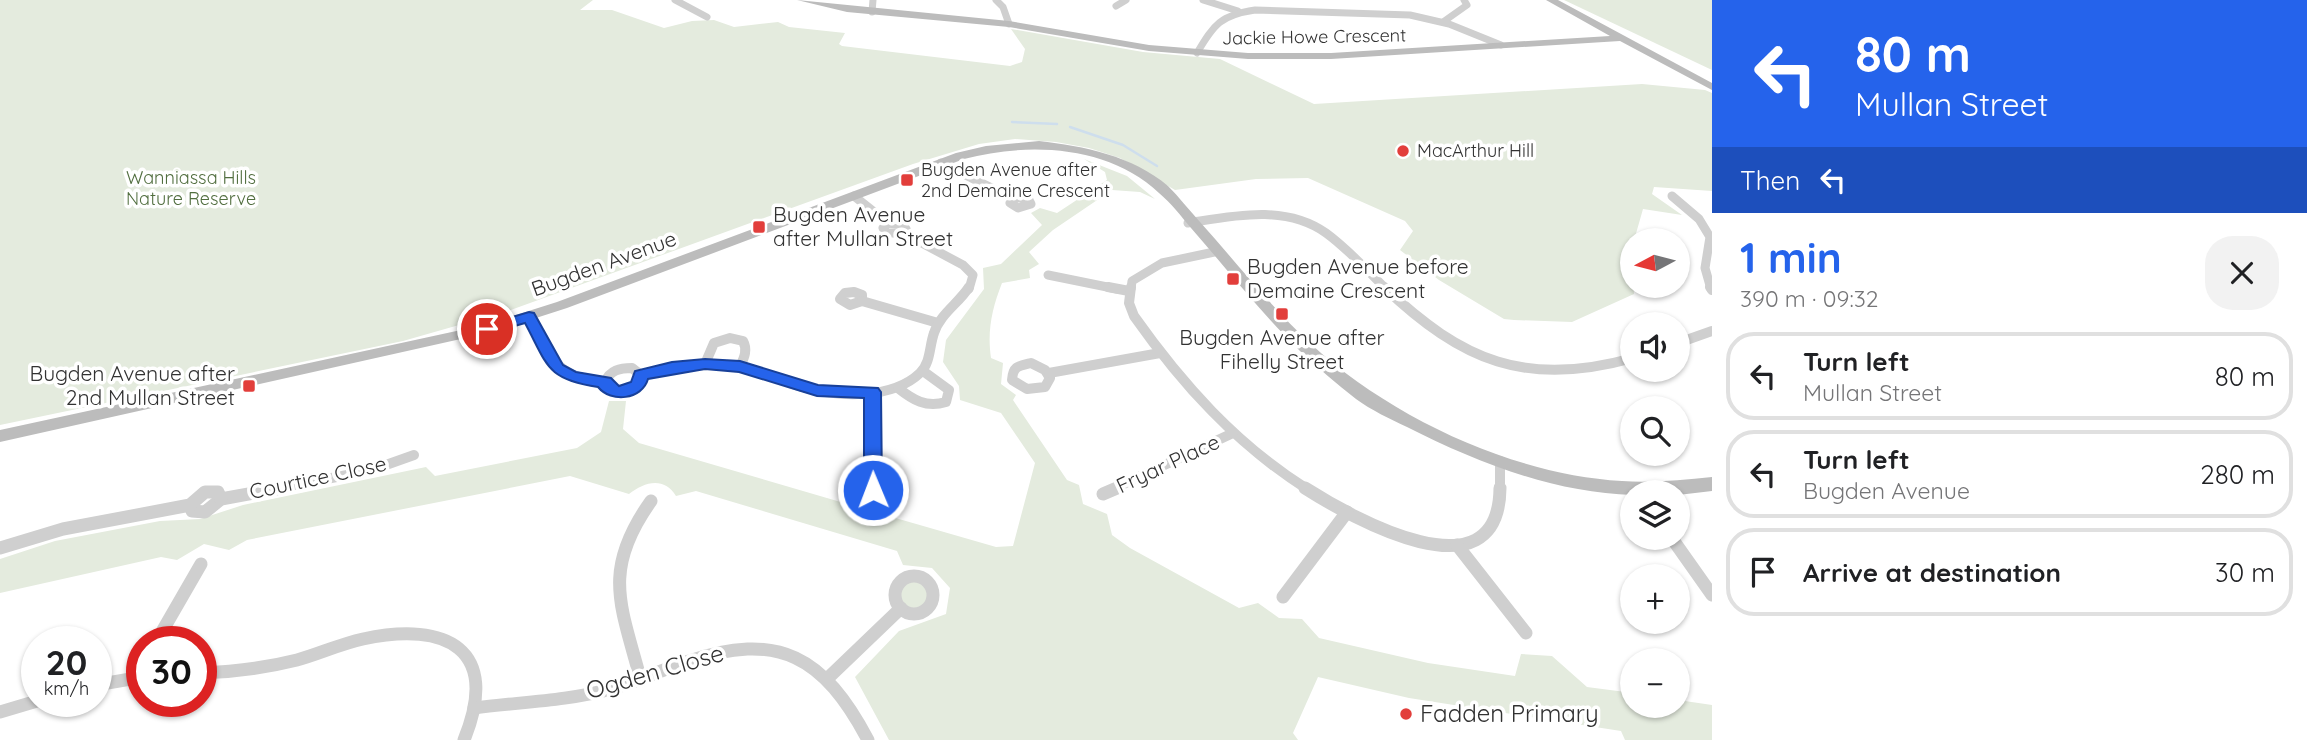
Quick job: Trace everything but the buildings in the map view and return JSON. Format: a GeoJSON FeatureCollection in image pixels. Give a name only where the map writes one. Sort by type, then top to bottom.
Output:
{"type":"FeatureCollection","features":[{"type":"Feature","properties":{"kind":"street"},"geometry":{"type":"LineString","coordinates":[[675,0],[708,17]]}},
{"type":"Feature","properties":{"kind":"street","name":"Jackie Howe Crescent"},"geometry":{"type":"LineString","coordinates":[[802,0],[872,12],[1009,24],[1197,53],[1298,57],[1620,37]]}},
{"type":"Feature","properties":{"kind":"street"},"geometry":{"type":"LineString","coordinates":[[872,12],[873,0]]}},
{"type":"Feature","properties":{"kind":"street"},"geometry":{"type":"LineString","coordinates":[[996,0],[1003,7],[1009,24]]}},
{"type":"Feature","properties":{"kind":"street"},"geometry":{"type":"LineString","coordinates":[[1116,6],[1126,0]]}},
{"type":"Feature","properties":{"kind":"street"},"geometry":{"type":"LineString","coordinates":[[1203,0],[1240,12],[1389,14],[1443,22],[1501,45]]}},
{"type":"Feature","properties":{"kind":"street"},"geometry":{"type":"LineString","coordinates":[[1443,22],[1465,8],[1467,5],[1464,0]]}},
{"type":"Feature","properties":{"kind":"street"},"geometry":{"type":"LineString","coordinates":[[1550,0],[1712,87]]}},
{"type":"Feature","properties":{"kind":"street"},"geometry":{"type":"LineString","coordinates":[[1197,53],[1216,21],[1240,12]]}},
{"type":"Feature","properties":{"kind":"street","name":"Bugden Avenue"},"geometry":{"type":"LineString","coordinates":[[0,436],[439,341],[529,317],[941,163],[980,150],[1014,145],[1044,145],[1092,154],[1135,169],[1160,189],[1313,358],[1368,399],[1428,432],[1500,461],[1568,479],[1620,486]]}},
{"type":"Feature","properties":{"kind":"street"},"geometry":{"type":"LineString","coordinates":[[941,163],[1012,198]]}},
{"type":"Feature","properties":{"kind":"street"},"geometry":{"type":"LineString","coordinates":[[640,375],[672,367],[705,364],[740,367],[817,391],[873,392],[910,383],[923,371],[938,323],[970,288],[973,275],[962,265],[904,233],[886,233],[883,228],[888,223],[854,196]]}},
{"type":"Feature","properties":{"kind":"street"},"geometry":{"type":"LineString","coordinates":[[1672,196],[1699,221],[1710,237],[1711,251],[1705,274],[1712,290]]}},
{"type":"Feature","properties":{"kind":"street"},"geometry":{"type":"LineString","coordinates":[[1190,223],[1253,214],[1285,216],[1308,223],[1329,236],[1431,327],[1488,359],[1544,372],[1568,373],[1604,368],[1620,362]]}},
{"type":"Feature","properties":{"kind":"street"},"geometry":{"type":"LineString","coordinates":[[1216,251],[1156,264],[1132,281],[1129,303],[1134,316],[1189,390],[1233,433],[1289,476],[1347,513],[1396,537],[1417,543],[1458,545],[1481,536],[1496,522],[1500,461]]}},
{"type":"Feature","properties":{"kind":"street"},"geometry":{"type":"LineString","coordinates":[[1048,275],[1129,291]]}},
{"type":"Feature","properties":{"kind":"street"},"geometry":{"type":"LineString","coordinates":[[862,301],[938,323]]}},
{"type":"Feature","properties":{"kind":"street"},"geometry":{"type":"LineString","coordinates":[[529,317],[557,368],[573,377],[605,382],[611,390],[625,392],[638,385],[640,375]]}},
{"type":"Feature","properties":{"kind":"street"},"geometry":{"type":"LineString","coordinates":[[1690,338],[1712,331]]}},
{"type":"Feature","properties":{"kind":"street"},"geometry":{"type":"LineString","coordinates":[[705,364],[714,343],[730,338],[743,341],[746,345],[747,350],[740,367]]}},
{"type":"Feature","properties":{"kind":"street"},"geometry":{"type":"LineString","coordinates":[[1049,373],[1160,353]]}},
{"type":"Feature","properties":{"kind":"street"},"geometry":{"type":"LineString","coordinates":[[605,382],[617,369],[632,368],[640,375]]}},
{"type":"Feature","properties":{"kind":"street"},"geometry":{"type":"LineString","coordinates":[[898,388],[917,403],[932,406],[946,402],[949,390],[923,371]]}},
{"type":"Feature","properties":{"kind":"street"},"geometry":{"type":"LineString","coordinates":[[873,392],[873,490]]}},
{"type":"Feature","properties":{"kind":"street","name":"Fryar Place"},"geometry":{"type":"LineString","coordinates":[[1103,494],[1233,433]]}},
{"type":"Feature","properties":{"kind":"street","name":"Courtice Close"},"geometry":{"type":"LineString","coordinates":[[0,548],[62,529],[190,505],[192,512],[202,512],[214,507],[221,499],[369,471],[414,454]]}},
{"type":"Feature","properties":{"kind":"street","name":"Bugden Avenue"},"geometry":{"type":"LineString","coordinates":[[1690,485],[1712,484]]}},
{"type":"Feature","properties":{"kind":"street"},"geometry":{"type":"LineString","coordinates":[[640,681],[617,573],[624,541],[635,520],[651,501]]}},
{"type":"Feature","properties":{"kind":"street"},"geometry":{"type":"LineString","coordinates":[[1283,597],[1347,513]]}},
{"type":"Feature","properties":{"kind":"street"},"geometry":{"type":"LineString","coordinates":[[1458,545],[1526,633]]}},
{"type":"Feature","properties":{"kind":"street"},"geometry":{"type":"LineString","coordinates":[[1680,550],[1712,595]]}},
{"type":"Feature","properties":{"kind":"street"},"geometry":{"type":"LineString","coordinates":[[165,626],[201,564]]}},
{"type":"Feature","properties":{"kind":"street"},"geometry":{"type":"LineString","coordinates":[[828,678],[901,608]]}},
{"type":"Feature","properties":{"kind":"street"},"geometry":{"type":"LineString","coordinates":[[217,672],[297,660],[370,637],[396,634],[420,635],[442,640],[466,655],[477,679],[474,708],[464,740]]}},
{"type":"Feature","properties":{"kind":"street","name":"Ogden Close"},"geometry":{"type":"LineString","coordinates":[[474,708],[607,690],[640,681],[710,654],[750,649],[788,654],[810,664],[828,678],[850,705],[868,740]]}},
{"type":"Feature","properties":{"kind":"street"},"geometry":{"type":"LineString","coordinates":[[0,712],[21,706]]}},
{"type":"Feature","properties":{"kind":"green space","name":"Wanniassa Hills Nature Reserve"},"geometry":{"type":"Polygon","coordinates":[[[0,0],[593,0],[580,10],[612,10],[664,28],[692,21],[714,20],[734,27],[778,22],[789,27],[845,33],[839,44],[842,46],[1010,66],[1022,62],[1025,49],[1011,29],[1143,52],[1220,59],[1314,104],[1642,84],[1712,93],[1712,191],[1654,187],[1652,194],[1682,215],[1643,209],[1638,228],[1620,228],[1620,298],[1625,298],[1572,322],[1504,319],[1439,280],[1400,250],[1413,231],[1405,221],[1308,178],[1256,179],[1175,190],[1120,158],[1089,148],[1015,139],[979,144],[913,164],[508,311],[403,341],[0,425],[0,0]]]}},
{"type":"Feature","properties":{"kind":"green space"},"geometry":{"type":"Polygon","coordinates":[[[1564,0],[1712,0],[1712,70],[1564,0]]]}},
{"type":"Feature","properties":{"kind":"green space"},"geometry":{"type":"Polygon","coordinates":[[[1084,159],[1127,176],[1155,199],[1140,192],[1112,190],[1053,230],[1029,252],[1039,264],[1029,270],[1030,278],[1002,283],[991,320],[990,348],[991,358],[1003,363],[1001,384],[1016,395],[1013,400],[1067,480],[1079,485],[1083,504],[1107,514],[1112,535],[1130,548],[1239,608],[1258,603],[1279,618],[1302,619],[1319,638],[1428,663],[1515,676],[1521,654],[1552,656],[1587,687],[1620,691],[1620,718],[1690,718],[1690,702],[1712,705],[1712,740],[1625,740],[1621,731],[1409,698],[1318,677],[1293,733],[1298,740],[889,740],[855,677],[899,631],[946,614],[950,588],[932,568],[903,565],[897,551],[696,491],[676,496],[660,483],[641,486],[629,494],[570,476],[247,540],[229,550],[204,544],[177,560],[161,557],[0,593],[0,559],[55,541],[160,521],[200,519],[243,505],[426,467],[435,476],[577,448],[601,432],[609,401],[626,401],[623,429],[639,443],[844,503],[852,500],[864,509],[885,508],[892,517],[996,547],[1013,546],[1035,463],[1001,413],[960,400],[959,386],[943,362],[946,340],[984,289],[983,268],[1001,264],[1042,225],[1031,213],[1040,208],[1057,213],[1107,180],[1105,172],[1084,159]]]}},
{"type":"Feature","properties":{"kind":"green space"},"geometry":{"type":"Polygon","coordinates":[[[915,581],[926,585],[930,596],[926,607],[915,611],[904,607],[900,596],[904,585],[915,581]]]}},
{"type":"Feature","properties":{"kind":"waterway"},"geometry":{"type":"LineString","coordinates":[[1012,122],[1057,124]]}},
{"type":"Feature","properties":{"kind":"waterway"},"geometry":{"type":"LineString","coordinates":[[1070,127],[1123,145],[1157,166]]}},
{"type":"Feature","properties":{"kind":"place","name":"MacArthur Hill"},"geometry":{"type":"Point","coordinates":[1403,151]}},
{"type":"Feature","properties":{"kind":"place","name":"Bugden Avenue after 2nd Demaine Crescent"},"geometry":{"type":"Point","coordinates":[907,180]}},
{"type":"Feature","properties":{"kind":"place","name":"Bugden Avenue after Mullan Street"},"geometry":{"type":"Point","coordinates":[759,227]}},
{"type":"Feature","properties":{"kind":"place","name":"Bugden Avenue before Demaine Crescent"},"geometry":{"type":"Point","coordinates":[1233,279]}},
{"type":"Feature","properties":{"kind":"place","name":"Bugden Avenue after Fihelly Street"},"geometry":{"type":"Point","coordinates":[1282,314]}},
{"type":"Feature","properties":{"kind":"place","name":"Bugden Avenue after 2nd Mullan Street"},"geometry":{"type":"Point","coordinates":[249,386]}},
{"type":"Feature","properties":{"kind":"place","name":"Fadden Primary"},"geometry":{"type":"Point","coordinates":[1406,714]}},
{"type":"Feature","properties":{"kind":"route"},"geometry":{"type":"LineString","coordinates":[[487,329],[529,317],[554,365],[561,372],[595,382],[605,382],[607,387],[618,392],[625,392],[638,385],[640,375],[672,367],[705,364],[732,365],[817,391],[873,392],[873,490]]}}]}
